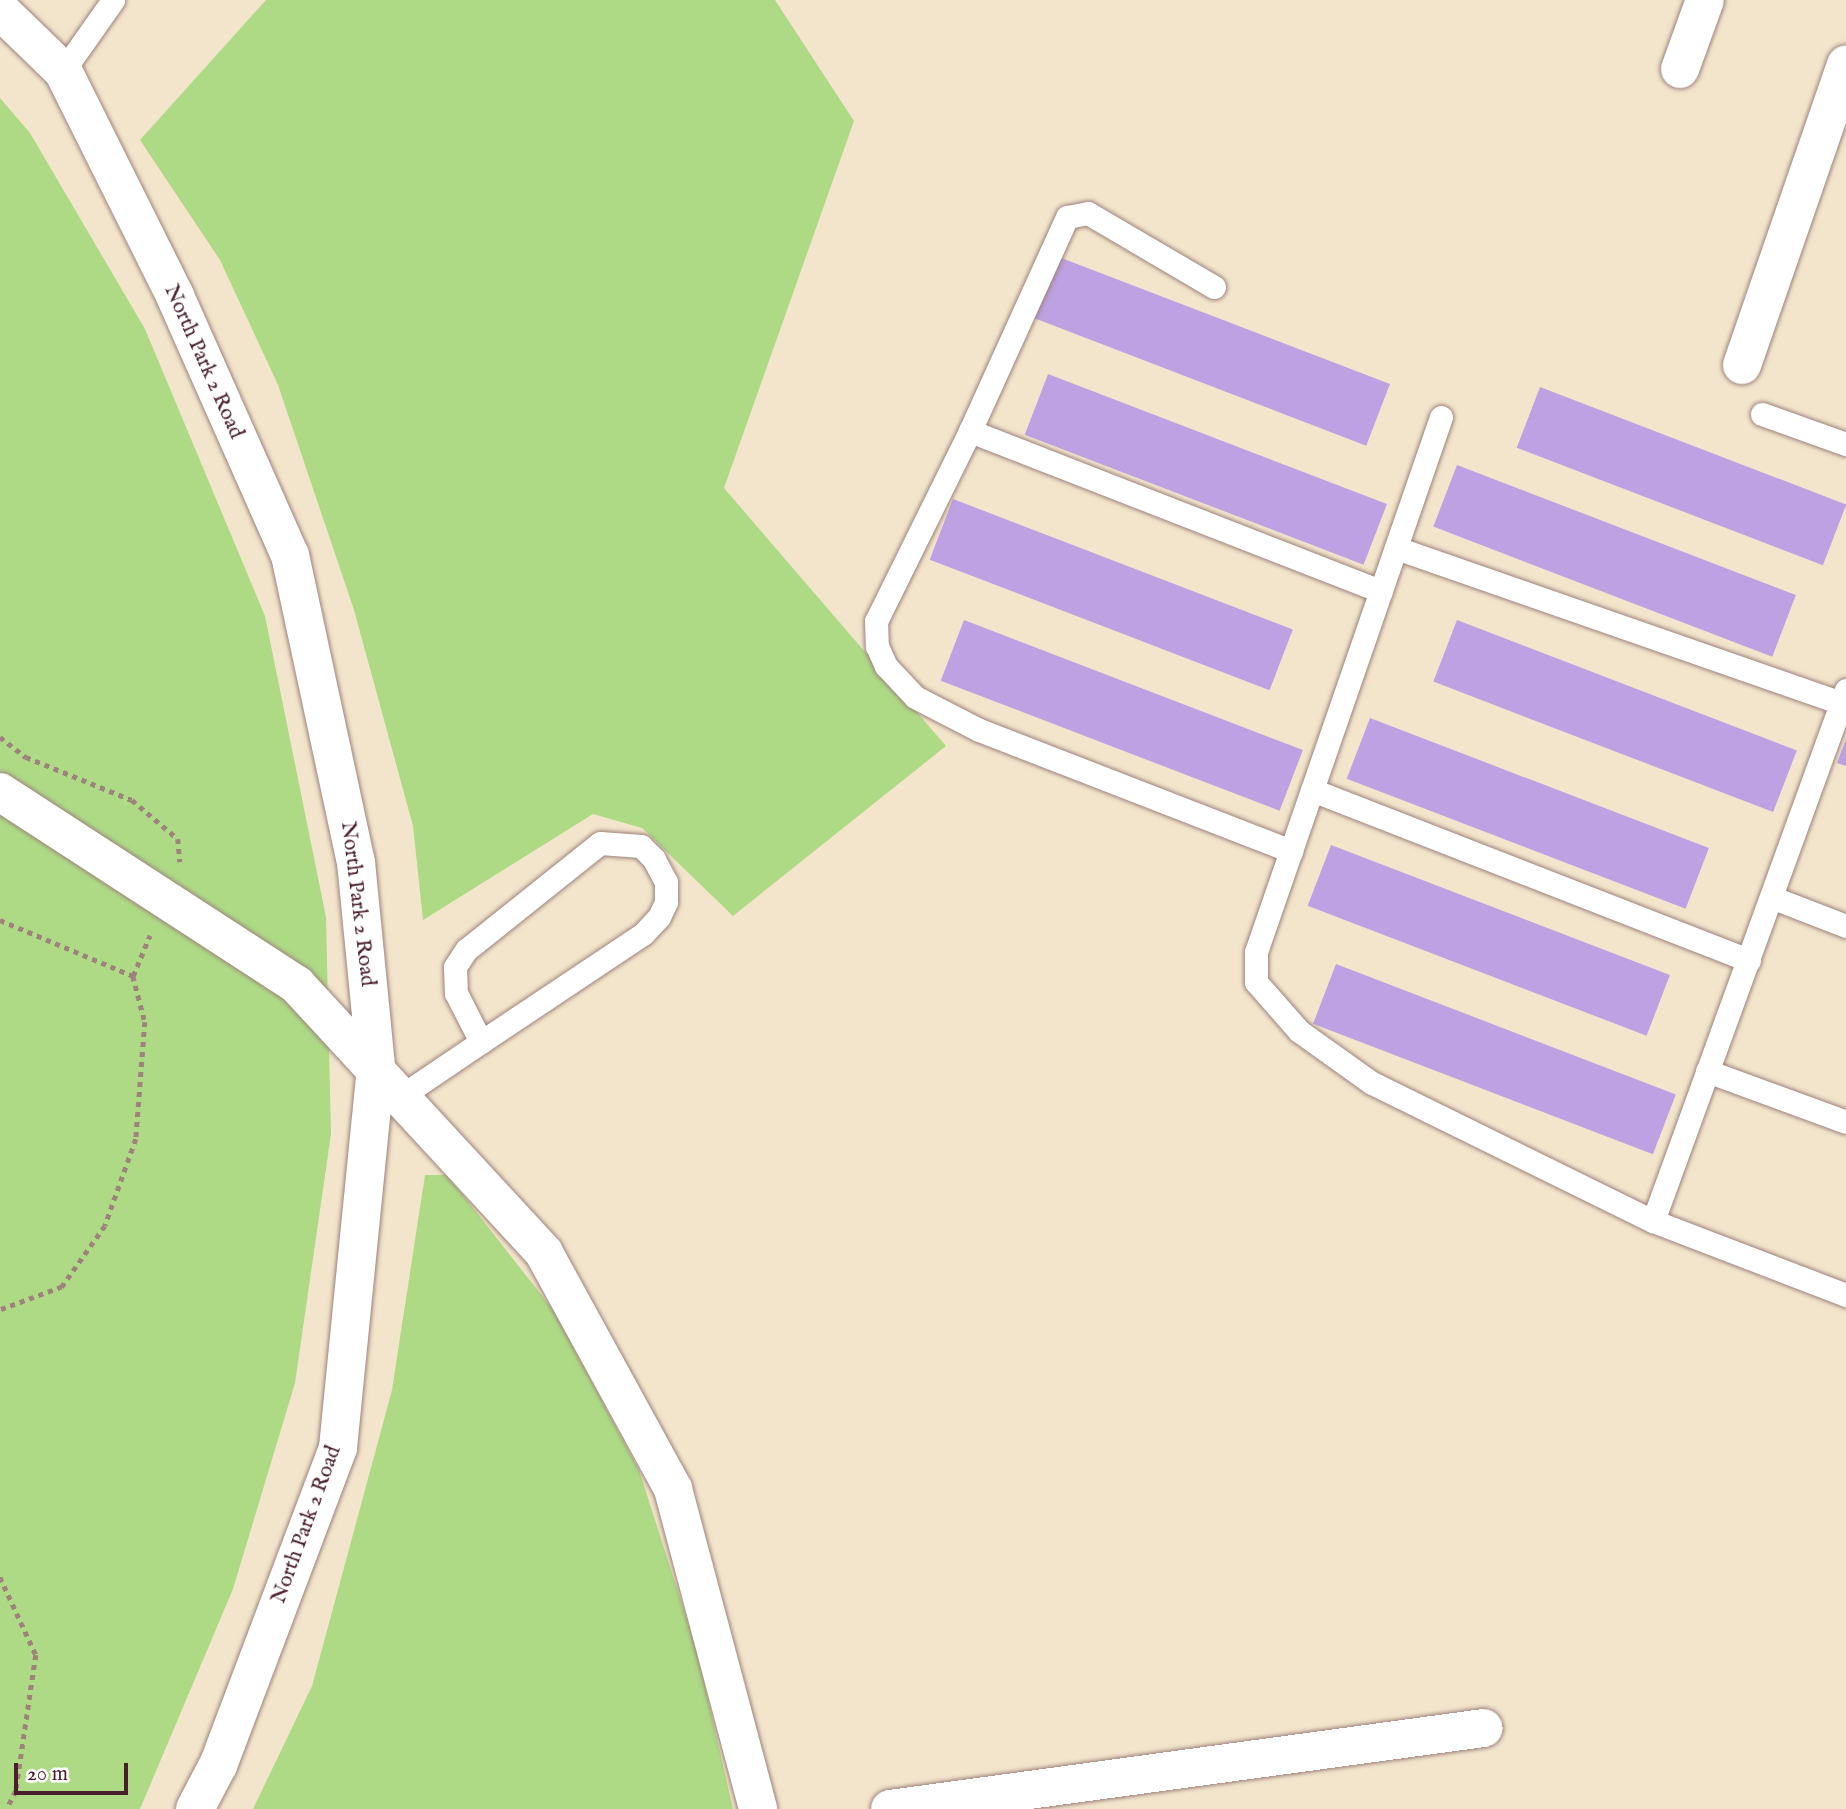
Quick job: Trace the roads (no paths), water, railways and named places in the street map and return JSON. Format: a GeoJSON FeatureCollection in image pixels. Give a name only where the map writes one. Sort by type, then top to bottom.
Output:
{"type":"FeatureCollection","features":[{"type":"Feature","properties":{"kind":"street"},"geometry":{"type":"LineString","coordinates":[[1680,68],[1705,0]]}},
{"type":"Feature","properties":{"kind":"street","name":"North Park 2 Road"},"geometry":{"type":"LineString","coordinates":[[0,10],[63,71],[175,296],[290,555],[356,862],[376,1067],[338,1448],[218,1765],[195,1809]]}},
{"type":"Feature","properties":{"kind":"street"},"geometry":{"type":"LineString","coordinates":[[1742,365],[1846,64]]}},
{"type":"Feature","properties":{"kind":"street"},"geometry":{"type":"LineString","coordinates":[[0,792],[298,985],[544,1253],[673,1489],[758,1809]]}},
{"type":"Feature","properties":{"kind":"street"},"geometry":{"type":"LineString","coordinates":[[890,1809],[1484,1728]]}},
{"type":"Feature","properties":{"kind":"lane"},"geometry":{"type":"LineString","coordinates":[[63,71],[113,0]]}},
{"type":"Feature","properties":{"kind":"lane"},"geometry":{"type":"LineString","coordinates":[[1214,287],[1088,213],[1067,217],[970,431],[876,621],[877,646],[886,666],[915,697],[979,730],[1291,851]]}},
{"type":"Feature","properties":{"kind":"lane"},"geometry":{"type":"LineString","coordinates":[[1762,414],[1846,444]]}},
{"type":"Feature","properties":{"kind":"lane"},"geometry":{"type":"LineString","coordinates":[[1441,417],[1291,851],[1255,966],[1256,982],[1281,1014],[1371,1083],[1653,1221],[1846,1294]]}},
{"type":"Feature","properties":{"kind":"lane"},"geometry":{"type":"LineString","coordinates":[[970,431],[1381,591]]}},
{"type":"Feature","properties":{"kind":"lane"},"geometry":{"type":"LineString","coordinates":[[1396,548],[1844,697],[1653,1221]]}},
{"type":"Feature","properties":{"kind":"lane"},"geometry":{"type":"LineString","coordinates":[[1312,790],[1749,960]]}},
{"type":"Feature","properties":{"kind":"lane"},"geometry":{"type":"LineString","coordinates":[[401,1096],[643,934],[660,917],[666,902],[666,882],[654,859],[641,846],[600,843],[466,950],[455,967],[456,993],[481,1042]]}},
{"type":"Feature","properties":{"kind":"lane"},"geometry":{"type":"LineString","coordinates":[[1771,897],[1846,926]]}},
{"type":"Feature","properties":{"kind":"lane"},"geometry":{"type":"LineString","coordinates":[[1707,1070],[1846,1122]]}}]}
